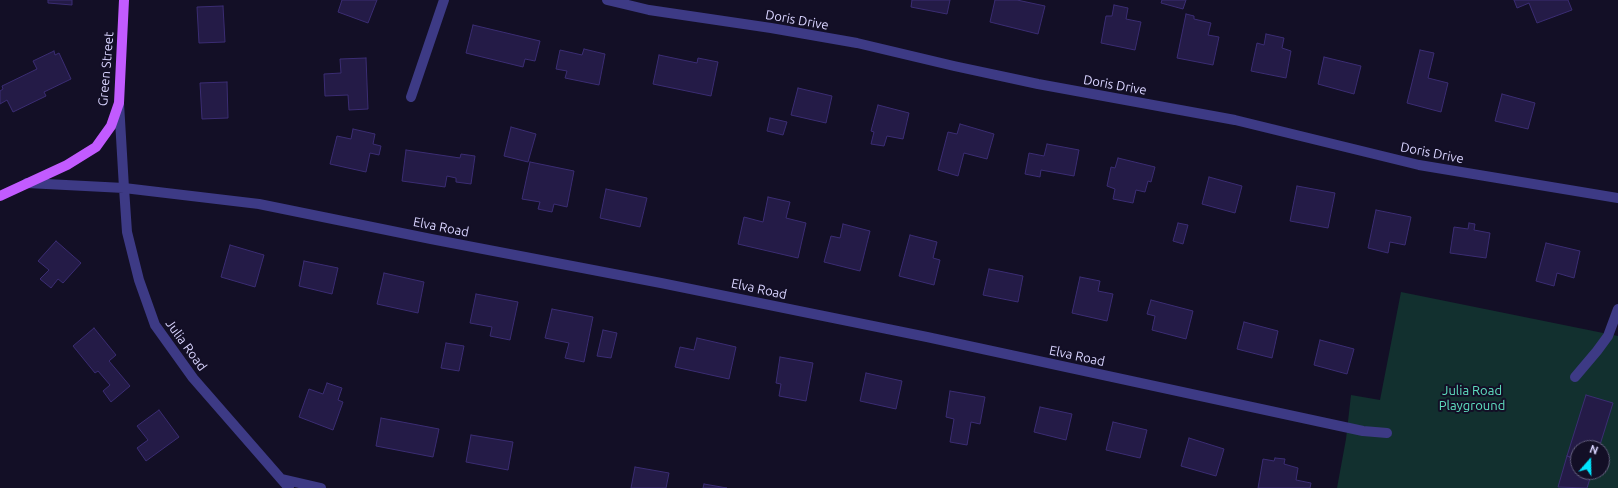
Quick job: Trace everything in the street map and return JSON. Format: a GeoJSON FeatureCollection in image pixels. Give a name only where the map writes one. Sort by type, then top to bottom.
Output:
{"type":"FeatureCollection","features":[{"type":"Feature","properties":{"kind":"main road","name":"Green Street"},"geometry":{"type":"LineString","coordinates":[[0,196],[67,165],[96,147],[111,126],[119,103],[124,0]]}},
{"type":"Feature","properties":{"kind":"street"},"geometry":{"type":"LineString","coordinates":[[411,97],[444,0]]}},
{"type":"Feature","properties":{"kind":"street","name":"Doris Drive"},"geometry":{"type":"LineString","coordinates":[[606,0],[649,10],[837,39],[1038,84],[1235,120],[1419,165],[1618,198]]}},
{"type":"Feature","properties":{"kind":"street","name":"Julia Road"},"geometry":{"type":"LineString","coordinates":[[119,103],[127,232],[139,280],[155,324],[193,378],[289,488]]}},
{"type":"Feature","properties":{"kind":"street"},"geometry":{"type":"LineString","coordinates":[[27,184],[124,188]]}},
{"type":"Feature","properties":{"kind":"street","name":"Elva Road"},"geometry":{"type":"LineString","coordinates":[[124,188],[266,205],[708,292],[1363,430],[1387,433]]}},
{"type":"Feature","properties":{"kind":"street"},"geometry":{"type":"LineString","coordinates":[[1575,378],[1608,336],[1618,308]]}},
{"type":"Feature","properties":{"kind":"street"},"geometry":{"type":"LineString","coordinates":[[282,479],[321,488]]}},
{"type":"Feature","properties":{"kind":"green space","name":"Julia Road Playground"},"geometry":{"type":"Polygon","coordinates":[[[1401,292],[1618,336],[1618,488],[1337,488],[1346,439],[1351,395],[1380,400],[1401,292]]]}},
{"type":"Feature","properties":{"kind":"building"},"geometry":{"type":"Polygon","coordinates":[[[48,0],[72,0],[72,5],[48,3],[48,0]]]}},
{"type":"Feature","properties":{"kind":"building"},"geometry":{"type":"Polygon","coordinates":[[[342,0],[377,0],[368,23],[338,12],[342,0]]]}},
{"type":"Feature","properties":{"kind":"building"},"geometry":{"type":"Polygon","coordinates":[[[912,0],[950,0],[947,14],[911,7],[912,0]]]}},
{"type":"Feature","properties":{"kind":"building"},"geometry":{"type":"Polygon","coordinates":[[[995,0],[1017,0],[1045,6],[1038,34],[990,22],[995,0]]]}},
{"type":"Feature","properties":{"kind":"building"},"geometry":{"type":"Polygon","coordinates":[[[1162,0],[1186,0],[1183,9],[1161,3],[1162,0]]]}},
{"type":"Feature","properties":{"kind":"building"},"geometry":{"type":"Polygon","coordinates":[[[1514,0],[1568,0],[1572,10],[1537,23],[1529,3],[1517,8],[1514,0]]]}},
{"type":"Feature","properties":{"kind":"building"},"geometry":{"type":"Polygon","coordinates":[[[1114,5],[1128,8],[1126,19],[1141,22],[1135,50],[1101,43],[1106,16],[1112,16],[1114,5]]]}},
{"type":"Feature","properties":{"kind":"building"},"geometry":{"type":"Polygon","coordinates":[[[223,6],[225,42],[199,43],[197,7],[223,6]]]}},
{"type":"Feature","properties":{"kind":"building"},"geometry":{"type":"Polygon","coordinates":[[[1186,14],[1194,16],[1194,19],[1211,23],[1208,35],[1219,37],[1213,65],[1177,58],[1186,14]]]}},
{"type":"Feature","properties":{"kind":"building"},"geometry":{"type":"Polygon","coordinates":[[[473,25],[540,41],[535,61],[525,59],[523,67],[466,53],[473,25]]]}},
{"type":"Feature","properties":{"kind":"building"},"geometry":{"type":"Polygon","coordinates":[[[1266,34],[1284,38],[1282,48],[1291,51],[1286,78],[1251,71],[1257,43],[1264,45],[1266,34]]]}},
{"type":"Feature","properties":{"kind":"building"},"geometry":{"type":"Polygon","coordinates":[[[584,49],[605,54],[599,85],[565,78],[567,71],[556,69],[560,50],[582,55],[584,49]]]}},
{"type":"Feature","properties":{"kind":"building"},"geometry":{"type":"Polygon","coordinates":[[[1420,50],[1434,53],[1428,78],[1448,83],[1441,112],[1407,103],[1420,50]]]}},
{"type":"Feature","properties":{"kind":"building"},"geometry":{"type":"Polygon","coordinates":[[[54,51],[55,55],[59,53],[71,79],[44,92],[46,96],[13,112],[7,100],[0,104],[0,91],[3,89],[2,86],[37,69],[33,61],[54,51]]]}},
{"type":"Feature","properties":{"kind":"building"},"geometry":{"type":"Polygon","coordinates":[[[659,55],[697,63],[698,58],[718,62],[711,96],[653,84],[659,55]]]}},
{"type":"Feature","properties":{"kind":"building"},"geometry":{"type":"Polygon","coordinates":[[[1324,57],[1361,66],[1354,94],[1318,84],[1324,57]]]}},
{"type":"Feature","properties":{"kind":"building"},"geometry":{"type":"Polygon","coordinates":[[[366,58],[368,109],[349,110],[348,95],[325,96],[324,74],[341,73],[340,59],[366,58]]]}},
{"type":"Feature","properties":{"kind":"building"},"geometry":{"type":"Polygon","coordinates":[[[227,82],[228,118],[202,119],[200,83],[227,82]]]}},
{"type":"Feature","properties":{"kind":"building"},"geometry":{"type":"Polygon","coordinates":[[[798,88],[832,96],[826,123],[791,115],[798,88]]]}},
{"type":"Feature","properties":{"kind":"building"},"geometry":{"type":"Polygon","coordinates":[[[1502,94],[1535,103],[1528,129],[1495,121],[1502,94]]]}},
{"type":"Feature","properties":{"kind":"building"},"geometry":{"type":"Polygon","coordinates":[[[878,105],[909,113],[903,139],[887,136],[884,146],[871,144],[874,132],[871,131],[878,105]]]}},
{"type":"Feature","properties":{"kind":"building"},"geometry":{"type":"Polygon","coordinates":[[[770,118],[787,122],[783,135],[767,131],[770,118]]]}},
{"type":"Feature","properties":{"kind":"building"},"geometry":{"type":"Polygon","coordinates":[[[960,124],[994,134],[987,159],[964,153],[958,176],[938,170],[948,132],[957,134],[960,124]]]}},
{"type":"Feature","properties":{"kind":"building"},"geometry":{"type":"Polygon","coordinates":[[[511,127],[536,134],[528,162],[504,156],[511,127]]]}},
{"type":"Feature","properties":{"kind":"building"},"geometry":{"type":"Polygon","coordinates":[[[353,129],[375,134],[373,144],[381,146],[379,155],[370,153],[366,172],[330,164],[337,136],[351,139],[353,129]]]}},
{"type":"Feature","properties":{"kind":"building"},"geometry":{"type":"Polygon","coordinates":[[[1047,144],[1079,150],[1074,176],[1041,170],[1040,177],[1025,174],[1029,153],[1044,156],[1047,144]]]}},
{"type":"Feature","properties":{"kind":"building"},"geometry":{"type":"Polygon","coordinates":[[[406,150],[460,158],[461,154],[475,156],[471,184],[456,182],[456,178],[447,176],[445,187],[402,181],[406,150]]]}},
{"type":"Feature","properties":{"kind":"building"},"geometry":{"type":"Polygon","coordinates":[[[1118,158],[1155,167],[1151,182],[1148,181],[1145,192],[1136,190],[1133,203],[1113,199],[1115,189],[1107,186],[1111,167],[1115,168],[1118,158]]]}},
{"type":"Feature","properties":{"kind":"building"},"geometry":{"type":"Polygon","coordinates":[[[530,162],[574,171],[567,207],[554,204],[552,212],[538,209],[540,202],[522,199],[530,162]]]}},
{"type":"Feature","properties":{"kind":"building"},"geometry":{"type":"Polygon","coordinates":[[[1209,177],[1242,186],[1235,213],[1202,204],[1209,177]]]}},
{"type":"Feature","properties":{"kind":"building"},"geometry":{"type":"Polygon","coordinates":[[[1297,186],[1335,193],[1328,228],[1290,221],[1297,186]]]}},
{"type":"Feature","properties":{"kind":"building"},"geometry":{"type":"Polygon","coordinates":[[[606,189],[647,198],[640,227],[600,218],[606,189]]]}},
{"type":"Feature","properties":{"kind":"building"},"geometry":{"type":"Polygon","coordinates":[[[768,197],[790,202],[786,218],[806,223],[798,258],[738,244],[744,217],[763,222],[768,197]]]}},
{"type":"Feature","properties":{"kind":"building"},"geometry":{"type":"Polygon","coordinates":[[[1376,210],[1411,217],[1405,245],[1390,242],[1388,253],[1368,248],[1376,210]]]}},
{"type":"Feature","properties":{"kind":"building"},"geometry":{"type":"Polygon","coordinates":[[[1178,223],[1188,225],[1183,244],[1173,241],[1178,223]]]}},
{"type":"Feature","properties":{"kind":"building"},"geometry":{"type":"Polygon","coordinates":[[[1469,223],[1475,224],[1474,230],[1490,233],[1486,258],[1450,253],[1454,227],[1468,229],[1469,223]]]}},
{"type":"Feature","properties":{"kind":"building"},"geometry":{"type":"Polygon","coordinates":[[[843,224],[870,231],[860,271],[824,262],[831,236],[840,238],[843,224]]]}},
{"type":"Feature","properties":{"kind":"building"},"geometry":{"type":"Polygon","coordinates":[[[910,235],[937,242],[933,258],[940,260],[934,285],[899,276],[910,235]]]}},
{"type":"Feature","properties":{"kind":"building"},"geometry":{"type":"Polygon","coordinates":[[[56,241],[81,263],[63,283],[58,279],[51,288],[40,279],[49,270],[38,261],[56,241]]]}},
{"type":"Feature","properties":{"kind":"building"},"geometry":{"type":"Polygon","coordinates":[[[1546,243],[1580,251],[1574,278],[1557,273],[1554,286],[1536,281],[1546,243]]]}},
{"type":"Feature","properties":{"kind":"building"},"geometry":{"type":"Polygon","coordinates":[[[230,245],[264,255],[255,287],[221,277],[230,245]]]}},
{"type":"Feature","properties":{"kind":"building"},"geometry":{"type":"Polygon","coordinates":[[[304,261],[338,268],[332,294],[299,286],[304,261]]]}},
{"type":"Feature","properties":{"kind":"building"},"geometry":{"type":"Polygon","coordinates":[[[989,269],[1023,276],[1018,302],[983,295],[989,269]]]}},
{"type":"Feature","properties":{"kind":"building"},"geometry":{"type":"Polygon","coordinates":[[[384,273],[424,282],[418,313],[377,304],[384,273]]]}},
{"type":"Feature","properties":{"kind":"building"},"geometry":{"type":"Polygon","coordinates":[[[1080,277],[1100,281],[1098,291],[1113,294],[1107,321],[1072,313],[1080,277]]]}},
{"type":"Feature","properties":{"kind":"building"},"geometry":{"type":"Polygon","coordinates":[[[476,294],[518,302],[510,340],[490,336],[492,327],[470,323],[476,294]]]}},
{"type":"Feature","properties":{"kind":"building"},"geometry":{"type":"Polygon","coordinates":[[[1151,300],[1193,311],[1186,339],[1152,330],[1155,316],[1147,314],[1151,300]]]}},
{"type":"Feature","properties":{"kind":"building"},"geometry":{"type":"Polygon","coordinates":[[[552,309],[593,317],[584,362],[565,358],[569,343],[545,338],[552,309]]]}},
{"type":"Feature","properties":{"kind":"building"},"geometry":{"type":"Polygon","coordinates":[[[1244,322],[1278,331],[1272,358],[1237,349],[1244,322]]]}},
{"type":"Feature","properties":{"kind":"building"},"geometry":{"type":"Polygon","coordinates":[[[94,328],[116,355],[109,361],[130,386],[111,402],[103,391],[110,385],[98,371],[95,373],[73,346],[94,328]]]}},
{"type":"Feature","properties":{"kind":"building"},"geometry":{"type":"Polygon","coordinates":[[[603,330],[617,333],[611,358],[597,356],[603,330]]]}},
{"type":"Feature","properties":{"kind":"building"},"geometry":{"type":"Polygon","coordinates":[[[697,338],[736,347],[729,379],[675,367],[680,347],[694,350],[697,338]]]}},
{"type":"Feature","properties":{"kind":"building"},"geometry":{"type":"Polygon","coordinates":[[[1320,340],[1354,349],[1347,374],[1314,365],[1320,340]]]}},
{"type":"Feature","properties":{"kind":"building"},"geometry":{"type":"Polygon","coordinates":[[[446,343],[464,346],[459,371],[441,368],[446,343]]]}},
{"type":"Feature","properties":{"kind":"building"},"geometry":{"type":"Polygon","coordinates":[[[780,357],[813,363],[806,401],[779,396],[781,384],[776,383],[780,357]]]}},
{"type":"Feature","properties":{"kind":"building"},"geometry":{"type":"Polygon","coordinates":[[[866,373],[902,381],[896,409],[860,401],[866,373]]]}},
{"type":"Feature","properties":{"kind":"building"},"geometry":{"type":"Polygon","coordinates":[[[327,383],[342,388],[338,400],[343,402],[333,430],[299,417],[309,389],[323,394],[327,383]]]}},
{"type":"Feature","properties":{"kind":"building"},"geometry":{"type":"Polygon","coordinates":[[[950,391],[985,397],[980,424],[971,422],[967,445],[950,442],[954,419],[946,417],[950,391]]]}},
{"type":"Feature","properties":{"kind":"building"},"geometry":{"type":"Polygon","coordinates":[[[1586,395],[1613,403],[1601,440],[1572,440],[1586,395]]]}},
{"type":"Feature","properties":{"kind":"building"},"geometry":{"type":"Polygon","coordinates":[[[1040,407],[1072,414],[1066,440],[1034,432],[1040,407]]]}},
{"type":"Feature","properties":{"kind":"building"},"geometry":{"type":"Polygon","coordinates":[[[159,410],[179,437],[146,461],[137,448],[148,440],[137,426],[159,410]]]}},
{"type":"Feature","properties":{"kind":"building"},"geometry":{"type":"Polygon","coordinates":[[[381,418],[439,429],[433,457],[376,446],[381,418]]]}},
{"type":"Feature","properties":{"kind":"building"},"geometry":{"type":"Polygon","coordinates":[[[1113,422],[1147,430],[1140,458],[1106,450],[1113,422]]]}},
{"type":"Feature","properties":{"kind":"building"},"geometry":{"type":"Polygon","coordinates":[[[471,435],[513,442],[508,470],[466,462],[471,435]]]}},
{"type":"Feature","properties":{"kind":"building"},"geometry":{"type":"Polygon","coordinates":[[[1189,438],[1224,449],[1216,476],[1181,466],[1189,438]]]}},
{"type":"Feature","properties":{"kind":"building"},"geometry":{"type":"Polygon","coordinates":[[[1570,446],[1570,457],[1567,456],[1570,446]]]}},
{"type":"Feature","properties":{"kind":"building"},"geometry":{"type":"Polygon","coordinates":[[[1567,456],[1570,457],[1570,480],[1590,480],[1587,488],[1558,487],[1567,456]]]}},
{"type":"Feature","properties":{"kind":"building"},"geometry":{"type":"Polygon","coordinates":[[[1275,458],[1285,459],[1284,464],[1298,468],[1296,480],[1311,483],[1310,488],[1258,488],[1263,459],[1274,461],[1275,458]]]}},
{"type":"Feature","properties":{"kind":"building"},"geometry":{"type":"Polygon","coordinates":[[[635,467],[669,473],[666,488],[631,488],[635,467]]]}},
{"type":"Feature","properties":{"kind":"building"},"geometry":{"type":"Polygon","coordinates":[[[704,484],[727,488],[703,488],[704,484]]]}}]}
